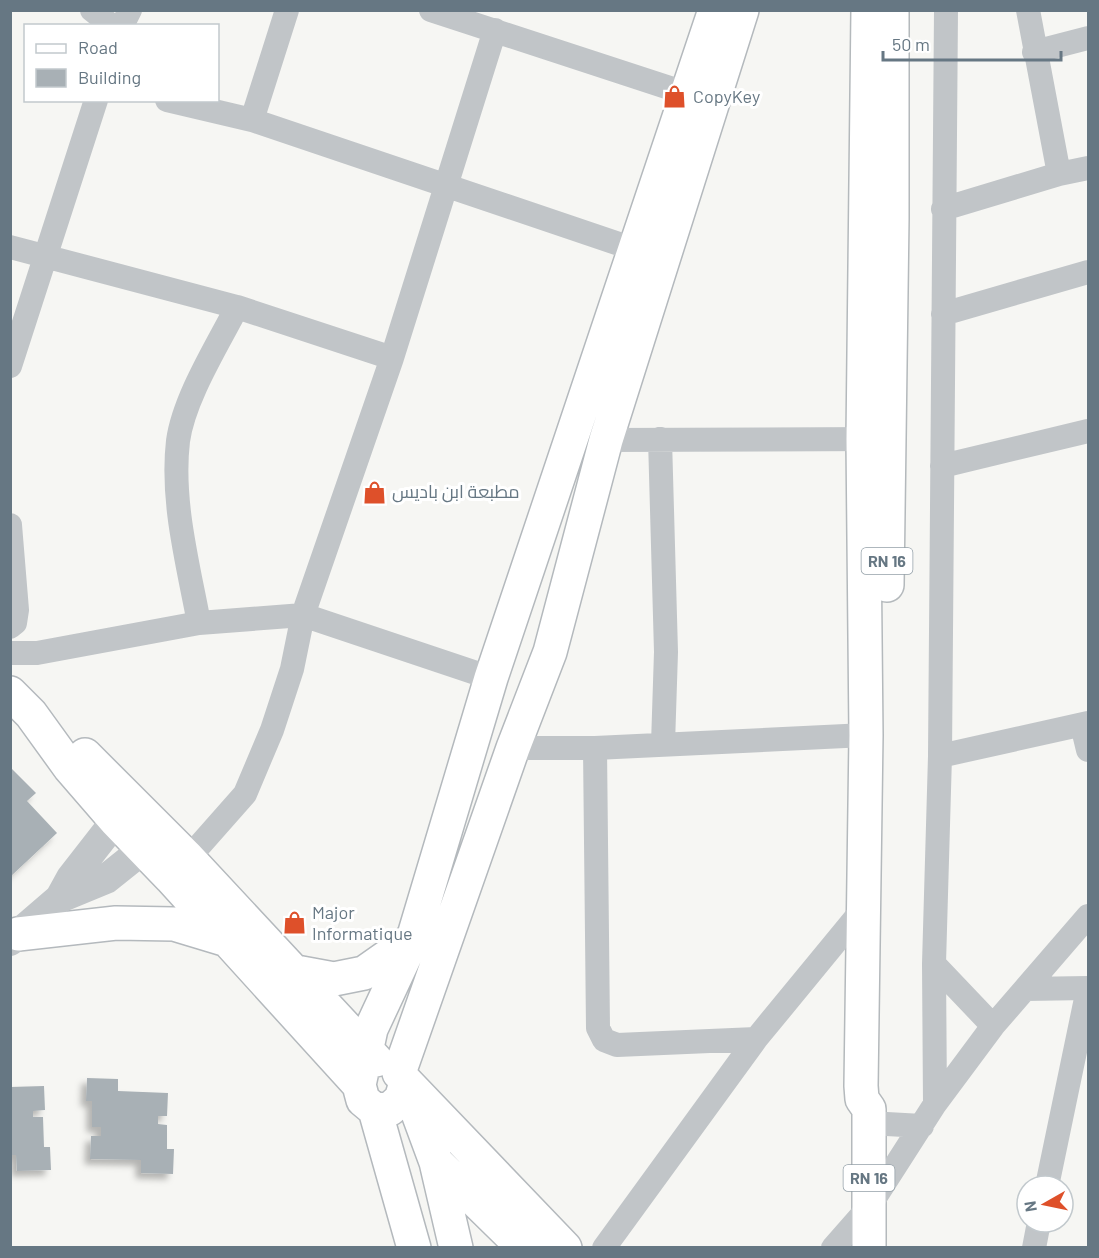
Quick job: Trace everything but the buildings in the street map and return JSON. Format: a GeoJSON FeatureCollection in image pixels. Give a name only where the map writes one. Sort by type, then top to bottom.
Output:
{"type":"FeatureCollection","features":[{"type":"Feature","properties":{"kind":"main road"},"geometry":{"type":"LineString","coordinates":[[414,1248],[370,1029],[413,939],[491,678],[637,250],[715,10]]}},
{"type":"Feature","properties":{"kind":"main road"},"geometry":{"type":"LineString","coordinates":[[382,1081],[550,652],[606,440],[742,10]]}},
{"type":"Feature","properties":{"kind":"main road","name":"RN 16"},"geometry":{"type":"LineString","coordinates":[[868,10],[876,439],[879,1087],[877,1099],[869,1116]]}},
{"type":"Feature","properties":{"kind":"main road","name":"RN 16"},"geometry":{"type":"LineString","coordinates":[[869,1248],[869,1116],[862,1099],[861,1086],[862,910],[866,735],[892,10]]}},
{"type":"Feature","properties":{"kind":"main road"},"geometry":{"type":"LineString","coordinates":[[21,703],[70,768],[123,811],[152,843],[296,972],[382,1081],[417,1106],[436,1162],[456,1248]]}},
{"type":"Feature","properties":{"kind":"main road"},"geometry":{"type":"LineString","coordinates":[[180,868],[228,940],[565,1248]]}},
{"type":"Feature","properties":{"kind":"main road"},"geometry":{"type":"LineString","coordinates":[[14,938],[116,923],[174,924],[228,940]]}},
{"type":"Feature","properties":{"kind":"main road"},"geometry":{"type":"LineString","coordinates":[[296,972],[334,979],[364,973],[413,939]]}},
{"type":"Feature","properties":{"kind":"main road"},"geometry":{"type":"LineString","coordinates":[[436,1162],[524,1248]]}},
{"type":"Feature","properties":{"kind":"street"},"geometry":{"type":"LineString","coordinates":[[92,10],[110,24]]}},
{"type":"Feature","properties":{"kind":"street"},"geometry":{"type":"LineString","coordinates":[[123,24],[129,10]]}},
{"type":"Feature","properties":{"kind":"street"},"geometry":{"type":"LineString","coordinates":[[252,120],[287,10]]}},
{"type":"Feature","properties":{"kind":"street"},"geometry":{"type":"LineString","coordinates":[[431,10],[688,94]]}},
{"type":"Feature","properties":{"kind":"street"},"geometry":{"type":"LineString","coordinates":[[935,1104],[934,964],[940,756],[946,10]]}},
{"type":"Feature","properties":{"kind":"street"},"geometry":{"type":"LineString","coordinates":[[1028,10],[1034,52],[1059,174]]}},
{"type":"Feature","properties":{"kind":"street"},"geometry":{"type":"LineString","coordinates":[[180,868],[245,794],[272,730],[291,669],[303,615],[392,358],[495,30]]}},
{"type":"Feature","properties":{"kind":"street"},"geometry":{"type":"LineString","coordinates":[[1034,52],[1089,38]]}},
{"type":"Feature","properties":{"kind":"street"},"geometry":{"type":"LineString","coordinates":[[10,366],[95,102]]}},
{"type":"Feature","properties":{"kind":"street"},"geometry":{"type":"LineString","coordinates":[[176,102],[252,120],[637,250]]}},
{"type":"Feature","properties":{"kind":"street"},"geometry":{"type":"LineString","coordinates":[[943,209],[1059,174],[1089,168]]}},
{"type":"Feature","properties":{"kind":"street"},"geometry":{"type":"LineString","coordinates":[[10,247],[237,307],[392,358]]}},
{"type":"Feature","properties":{"kind":"street"},"geometry":{"type":"LineString","coordinates":[[943,314],[1089,272]]}},
{"type":"Feature","properties":{"kind":"street"},"geometry":{"type":"LineString","coordinates":[[199,623],[182,530],[177,478],[178,440],[191,400],[237,307]]}},
{"type":"Feature","properties":{"kind":"street"},"geometry":{"type":"LineString","coordinates":[[942,466],[1089,431]]}},
{"type":"Feature","properties":{"kind":"street"},"geometry":{"type":"LineString","coordinates":[[606,440],[876,439]]}},
{"type":"Feature","properties":{"kind":"street"},"geometry":{"type":"LineString","coordinates":[[660,440],[666,652],[663,744]]}},
{"type":"Feature","properties":{"kind":"street"},"geometry":{"type":"LineString","coordinates":[[10,525],[17,610],[15,623],[10,627]]}},
{"type":"Feature","properties":{"kind":"street"},"geometry":{"type":"LineString","coordinates":[[10,653],[36,653],[199,623],[303,615],[491,678]]}},
{"type":"Feature","properties":{"kind":"street"},"geometry":{"type":"LineString","coordinates":[[940,756],[1085,724],[1089,750]]}},
{"type":"Feature","properties":{"kind":"street"},"geometry":{"type":"LineString","coordinates":[[513,748],[595,748],[866,735]]}},
{"type":"Feature","properties":{"kind":"street"},"geometry":{"type":"LineString","coordinates":[[595,748],[598,1028],[604,1040],[617,1045],[756,1039]]}},
{"type":"Feature","properties":{"kind":"street"},"geometry":{"type":"LineString","coordinates":[[14,938],[60,898],[71,878],[123,811]]}},
{"type":"Feature","properties":{"kind":"street"},"geometry":{"type":"LineString","coordinates":[[60,898],[93,886],[152,843]]}},
{"type":"Feature","properties":{"kind":"street"},"geometry":{"type":"LineString","coordinates":[[604,1248],[756,1039],[862,910]]}},
{"type":"Feature","properties":{"kind":"street"},"geometry":{"type":"LineString","coordinates":[[833,1248],[869,1207],[935,1104],[993,1026],[1089,916]]}},
{"type":"Feature","properties":{"kind":"street"},"geometry":{"type":"LineString","coordinates":[[934,964],[993,1026]]}},
{"type":"Feature","properties":{"kind":"street"},"geometry":{"type":"LineString","coordinates":[[1025,988],[1089,989],[1050,1174]]}},
{"type":"Feature","properties":{"kind":"street"},"geometry":{"type":"LineString","coordinates":[[869,1116],[922,1126]]}},
{"type":"Feature","properties":{"kind":"place","name":"CopyKey"},"geometry":{"type":"Point","coordinates":[675,97]}},
{"type":"Feature","properties":{"kind":"place","name":"مطبعة ابن باديس"},"geometry":{"type":"Point","coordinates":[374,492]}},
{"type":"Feature","properties":{"kind":"place","name":"Major Informatique"},"geometry":{"type":"Point","coordinates":[294,923]}}]}
